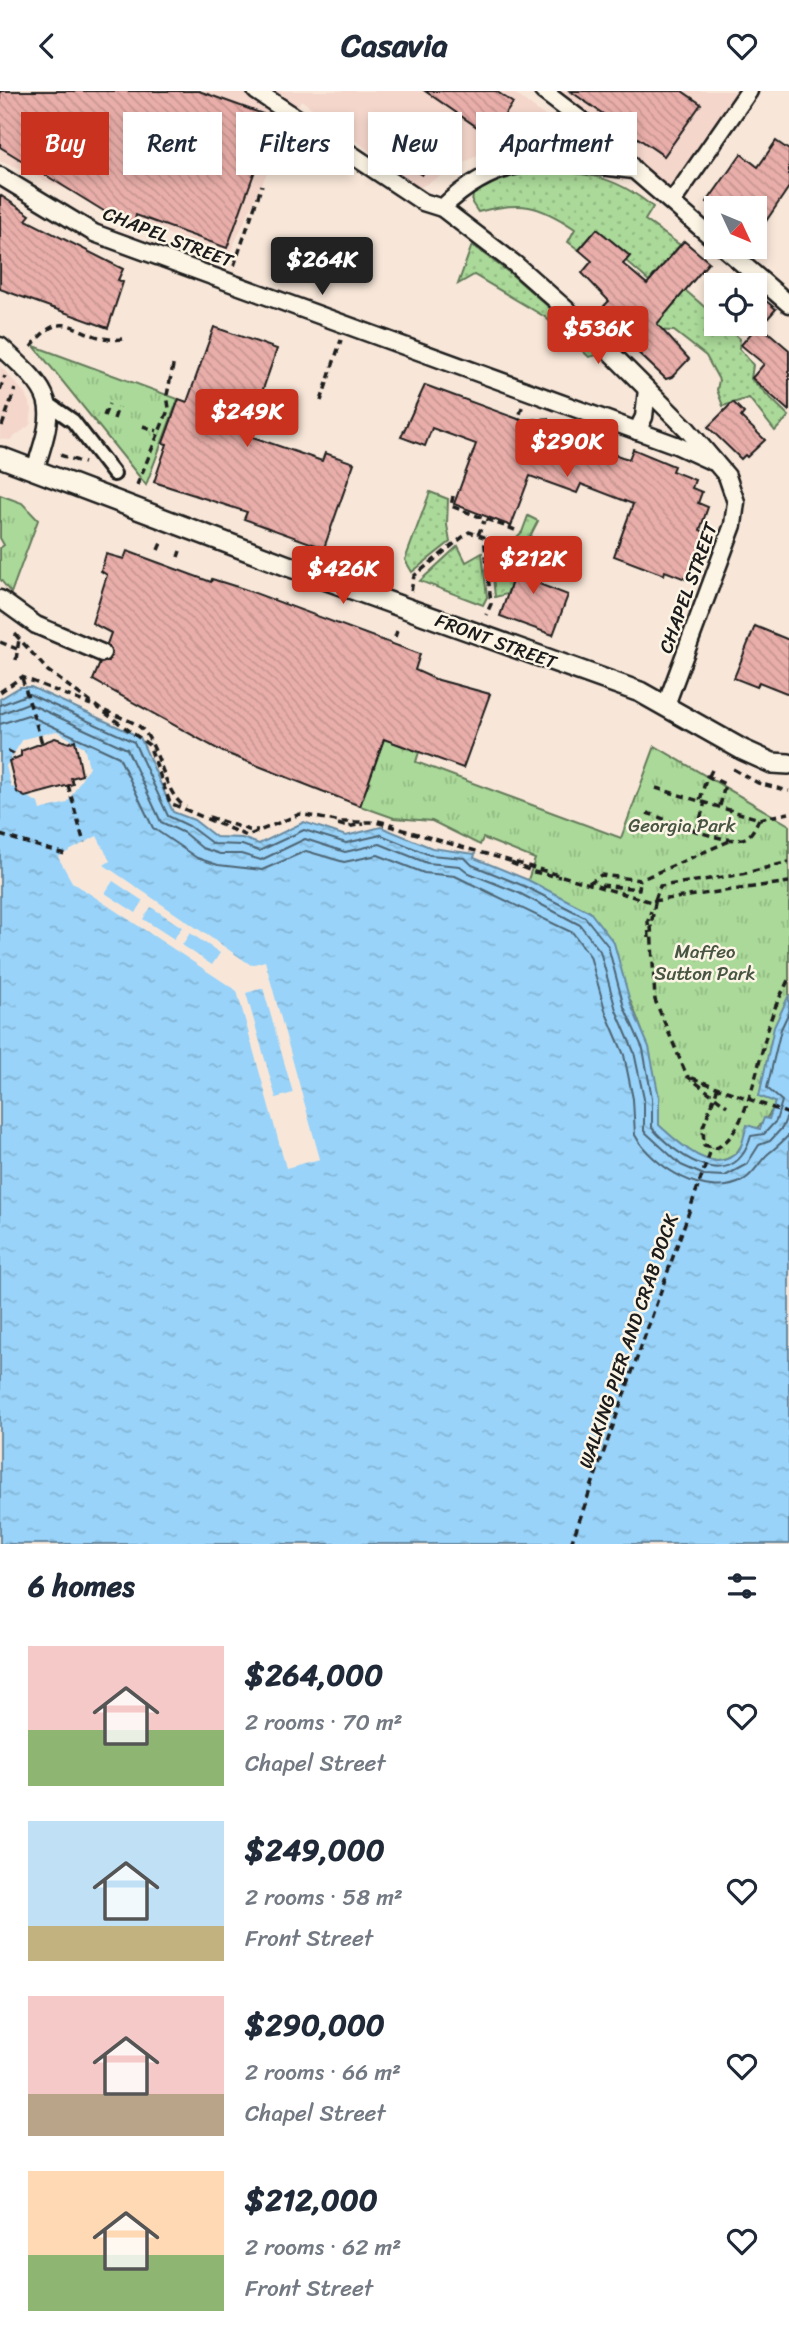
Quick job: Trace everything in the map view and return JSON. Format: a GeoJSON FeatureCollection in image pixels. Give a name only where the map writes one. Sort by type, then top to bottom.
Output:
{"type":"FeatureCollection","features":[{"type":"Feature","properties":{"kind":"street"},"geometry":{"type":"LineString","coordinates":[[256,91],[424,202],[442,208],[515,264],[575,317],[717,464]]}},
{"type":"Feature","properties":{"kind":"street"},"geometry":{"type":"LineString","coordinates":[[543,91],[571,112]]}},
{"type":"Feature","properties":{"kind":"street"},"geometry":{"type":"LineString","coordinates":[[672,202],[749,91]]}},
{"type":"Feature","properties":{"kind":"street"},"geometry":{"type":"LineString","coordinates":[[637,173],[704,230]]}},
{"type":"Feature","properties":{"kind":"street"},"geometry":{"type":"LineString","coordinates":[[442,208],[463,187],[483,175]]}},
{"type":"Feature","properties":{"kind":"street","name":"CHAPEL STREET"},"geometry":{"type":"LineString","coordinates":[[0,176],[94,233],[637,431],[717,464],[733,489],[733,525],[666,705]]}},
{"type":"Feature","properties":{"kind":"street"},"geometry":{"type":"LineString","coordinates":[[737,259],[789,304]]}},
{"type":"Feature","properties":{"kind":"street"},"geometry":{"type":"LineString","coordinates":[[0,346],[42,390],[50,405],[73,421],[114,474]]}},
{"type":"Feature","properties":{"kind":"street"},"geometry":{"type":"LineString","coordinates":[[637,431],[644,417],[647,389]]}},
{"type":"Feature","properties":{"kind":"street"},"geometry":{"type":"LineString","coordinates":[[35,469],[50,419],[50,405]]}},
{"type":"Feature","properties":{"kind":"street","name":"FRONT STREET"},"geometry":{"type":"LineString","coordinates":[[0,457],[288,566],[640,692],[743,750],[772,763],[789,764]]}},
{"type":"Feature","properties":{"kind":"street"},"geometry":{"type":"LineString","coordinates":[[0,599],[36,625],[102,653]]}},
{"type":"Feature","properties":{"kind":"path"},"geometry":{"type":"LineString","coordinates":[[221,279],[234,265],[262,185]]}},
{"type":"Feature","properties":{"kind":"path"},"geometry":{"type":"LineString","coordinates":[[31,347],[50,325],[61,323],[107,341],[123,339]]}},
{"type":"Feature","properties":{"kind":"path"},"geometry":{"type":"LineString","coordinates":[[321,401],[346,325]]}},
{"type":"Feature","properties":{"kind":"path"},"geometry":{"type":"LineString","coordinates":[[137,485],[169,408],[167,395],[174,361]]}},
{"type":"Feature","properties":{"kind":"path"},"geometry":{"type":"LineString","coordinates":[[0,390],[7,372]]}},
{"type":"Feature","properties":{"kind":"path"},"geometry":{"type":"LineString","coordinates":[[2,426],[15,389]]}},
{"type":"Feature","properties":{"kind":"path"},"geometry":{"type":"LineString","coordinates":[[104,416],[108,404]]}},
{"type":"Feature","properties":{"kind":"path"},"geometry":{"type":"LineString","coordinates":[[114,419],[118,407]]}},
{"type":"Feature","properties":{"kind":"path"},"geometry":{"type":"LineString","coordinates":[[521,411],[519,418],[522,421],[528,418],[561,419]]}},
{"type":"Feature","properties":{"kind":"path"},"geometry":{"type":"LineString","coordinates":[[142,426],[158,431]]}},
{"type":"Feature","properties":{"kind":"path"},"geometry":{"type":"LineString","coordinates":[[60,455],[91,465]]}},
{"type":"Feature","properties":{"kind":"path"},"geometry":{"type":"LineString","coordinates":[[453,496],[451,506],[515,530]]}},
{"type":"Feature","properties":{"kind":"path"},"geometry":{"type":"LineString","coordinates":[[478,535],[484,520]]}},
{"type":"Feature","properties":{"kind":"path"},"geometry":{"type":"LineString","coordinates":[[411,592],[414,576],[470,533],[478,535],[484,537],[491,604],[485,615]]}},
{"type":"Feature","properties":{"kind":"path"},"geometry":{"type":"LineString","coordinates":[[158,550],[161,543]]}},
{"type":"Feature","properties":{"kind":"path"},"geometry":{"type":"LineString","coordinates":[[178,557],[180,551]]}},
{"type":"Feature","properties":{"kind":"path"},"geometry":{"type":"LineString","coordinates":[[8,625],[48,671],[149,745],[170,803],[247,836],[300,814],[341,823],[376,822],[655,903],[651,925],[655,1000],[687,1076],[727,1106]]}},
{"type":"Feature","properties":{"kind":"path"},"geometry":{"type":"LineString","coordinates":[[394,637],[397,631]]}},
{"type":"Feature","properties":{"kind":"path"},"geometry":{"type":"LineString","coordinates":[[16,660],[20,634]]}},
{"type":"Feature","properties":{"kind":"path"},"geometry":{"type":"LineString","coordinates":[[0,642],[17,649]]}},
{"type":"Feature","properties":{"kind":"path"},"geometry":{"type":"LineString","coordinates":[[22,677],[42,743]]}},
{"type":"Feature","properties":{"kind":"path"},"geometry":{"type":"LineString","coordinates":[[0,692],[22,677]]}},
{"type":"Feature","properties":{"kind":"path"},"geometry":{"type":"LineString","coordinates":[[22,677],[138,726],[150,739],[181,805],[204,816],[249,830],[269,829],[308,813],[347,827],[384,820],[422,837],[478,849],[534,872],[589,883],[654,901],[789,882]]}},
{"type":"Feature","properties":{"kind":"path"},"geometry":{"type":"LineString","coordinates":[[8,751],[14,754]]}},
{"type":"Feature","properties":{"kind":"path"},"geometry":{"type":"LineString","coordinates":[[697,829],[712,770]]}},
{"type":"Feature","properties":{"kind":"path"},"geometry":{"type":"LineString","coordinates":[[709,776],[725,784],[720,806]]}},
{"type":"Feature","properties":{"kind":"path"},"geometry":{"type":"LineString","coordinates":[[722,783],[725,777]]}},
{"type":"Feature","properties":{"kind":"path"},"geometry":{"type":"LineString","coordinates":[[68,785],[84,843]]}},
{"type":"Feature","properties":{"kind":"path"},"geometry":{"type":"LineString","coordinates":[[656,788],[759,819],[789,813]]}},
{"type":"Feature","properties":{"kind":"path"},"geometry":{"type":"LineString","coordinates":[[647,813],[734,839],[743,839],[751,834],[759,819]]}},
{"type":"Feature","properties":{"kind":"path"},"geometry":{"type":"LineString","coordinates":[[0,835],[65,854]]}},
{"type":"Feature","properties":{"kind":"path"},"geometry":{"type":"LineString","coordinates":[[589,883],[601,875],[640,880],[734,839]]}},
{"type":"Feature","properties":{"kind":"path"},"geometry":{"type":"LineString","coordinates":[[789,864],[738,875],[660,886],[648,921],[657,1011],[688,1076],[789,1114]]}},
{"type":"Feature","properties":{"kind":"path"},"geometry":{"type":"LineString","coordinates":[[598,886],[610,884],[639,889],[640,880]]}},
{"type":"Feature","properties":{"kind":"path"},"geometry":{"type":"LineString","coordinates":[[718,1087],[703,1127],[704,1145],[712,1147],[727,1144],[748,1098],[773,1012],[789,978]]}},
{"type":"Feature","properties":{"kind":"path","name":"WALKING PIER AND CRAB DOCK"},"geometry":{"type":"LineString","coordinates":[[571,1544],[712,1147]]}},
{"type":"Feature","properties":{"kind":"shaded area"},"geometry":{"type":"Polygon","coordinates":[[[0,91],[512,91],[539,112],[476,112],[476,156],[462,164],[462,112],[368,112],[368,150],[354,140],[354,112],[317,112],[301,100],[295,112],[236,112],[236,175],[266,175],[227,259],[32,175],[109,175],[109,112],[21,112],[21,170],[0,161],[0,91]]]}},
{"type":"Feature","properties":{"kind":"shaded area"},"geometry":{"type":"Polygon","coordinates":[[[543,91],[749,91],[672,202],[637,172],[637,112],[567,112],[543,91]]]}},
{"type":"Feature","properties":{"kind":"shaded area"},"geometry":{"type":"Polygon","coordinates":[[[402,175],[442,175],[419,188],[402,175]]]}},
{"type":"Feature","properties":{"kind":"shaded area"},"geometry":{"type":"Polygon","coordinates":[[[0,366],[24,392],[32,409],[30,425],[10,440],[0,439],[0,366]]]}},
{"type":"Feature","properties":{"kind":"green space"},"geometry":{"type":"Polygon","coordinates":[[[515,175],[586,175],[610,181],[624,187],[653,207],[645,220],[680,245],[649,281],[626,261],[630,256],[597,229],[579,250],[568,242],[575,229],[550,214],[518,206],[478,212],[472,203],[473,194],[489,182],[515,175]]]}},
{"type":"Feature","properties":{"kind":"green space"},"geometry":{"type":"Polygon","coordinates":[[[472,245],[511,274],[595,348],[597,355],[589,357],[545,317],[474,275],[458,284],[472,245]]]}},
{"type":"Feature","properties":{"kind":"green space"},"geometry":{"type":"Polygon","coordinates":[[[685,290],[704,307],[704,336],[737,336],[740,339],[739,348],[753,365],[751,379],[789,416],[775,431],[749,398],[723,406],[717,390],[719,380],[706,356],[674,331],[651,330],[685,290]]]}},
{"type":"Feature","properties":{"kind":"green space"},"geometry":{"type":"Polygon","coordinates":[[[34,346],[178,399],[146,485],[34,346]]]}},
{"type":"Feature","properties":{"kind":"green space"},"geometry":{"type":"Polygon","coordinates":[[[430,492],[448,499],[447,525],[450,542],[412,572],[405,560],[430,492]]]}},
{"type":"Feature","properties":{"kind":"green space"},"geometry":{"type":"Polygon","coordinates":[[[0,495],[22,503],[38,520],[11,593],[0,579],[0,548],[4,545],[0,538],[0,495]]]}},
{"type":"Feature","properties":{"kind":"green space"},"geometry":{"type":"Polygon","coordinates":[[[528,516],[538,521],[523,550],[507,594],[495,597],[491,556],[494,555],[490,547],[504,550],[522,532],[528,516]]]}},
{"type":"Feature","properties":{"kind":"green space"},"geometry":{"type":"Polygon","coordinates":[[[458,546],[466,562],[482,553],[487,597],[483,605],[420,581],[458,546]]]}},
{"type":"Feature","properties":{"kind":"green space"},"geometry":{"type":"Polygon","coordinates":[[[384,739],[419,752],[416,762],[621,838],[655,746],[789,825],[789,1107],[776,1102],[766,1119],[737,1152],[725,1160],[704,1159],[694,1154],[658,1125],[653,1069],[646,1042],[590,912],[531,883],[528,880],[535,859],[483,838],[480,845],[432,821],[394,818],[360,806],[384,739]]]}},
{"type":"Feature","properties":{"kind":"water"},"geometry":{"type":"Polygon","coordinates":[[[20,687],[31,687],[140,737],[173,812],[194,820],[216,837],[242,838],[259,844],[304,822],[346,836],[381,827],[432,848],[475,854],[474,858],[528,880],[590,912],[614,943],[631,1005],[649,1047],[659,1097],[659,1125],[697,1155],[719,1161],[729,1158],[739,1150],[747,1125],[760,1129],[764,1118],[769,1119],[775,1102],[759,1096],[774,1027],[789,995],[789,1544],[0,1544],[0,699],[20,687]]]}},
{"type":"Feature","properties":{"kind":"pier"},"geometry":{"type":"Polygon","coordinates":[[[57,731],[84,747],[89,767],[67,803],[40,810],[38,803],[11,786],[6,766],[23,739],[57,731]]]}},
{"type":"Feature","properties":{"kind":"pier"},"geometry":{"type":"Polygon","coordinates":[[[97,836],[110,861],[104,865],[251,965],[265,961],[320,1159],[286,1168],[237,991],[72,882],[58,857],[97,836]],[[113,881],[105,893],[136,913],[143,901],[113,881]],[[151,907],[143,919],[174,939],[182,927],[151,907]],[[190,933],[182,945],[212,965],[220,953],[190,933]],[[263,988],[246,993],[276,1098],[293,1093],[263,988]]]}},
{"type":"Feature","properties":{"kind":"building"},"geometry":{"type":"Polygon","coordinates":[[[0,91],[199,91],[257,112],[236,112],[236,175],[253,175],[227,248],[136,215],[133,229],[45,175],[109,175],[109,112],[21,112],[21,160],[0,147],[0,91]]]}},
{"type":"Feature","properties":{"kind":"building"},"geometry":{"type":"Polygon","coordinates":[[[425,91],[496,91],[513,103],[507,112],[476,112],[476,126],[462,117],[462,112],[455,112],[425,91]]]}},
{"type":"Feature","properties":{"kind":"building"},"geometry":{"type":"Polygon","coordinates":[[[570,91],[682,91],[701,104],[664,156],[637,137],[637,112],[600,112],[570,91]]]}},
{"type":"Feature","properties":{"kind":"building"},"geometry":{"type":"Polygon","coordinates":[[[776,141],[789,150],[789,187],[767,220],[767,196],[711,196],[741,154],[758,167],[776,141]]]}},
{"type":"Feature","properties":{"kind":"building"},"geometry":{"type":"Polygon","coordinates":[[[0,195],[30,215],[26,220],[123,269],[118,280],[123,282],[108,328],[0,289],[0,195]]]}},
{"type":"Feature","properties":{"kind":"building"},"geometry":{"type":"Polygon","coordinates":[[[597,229],[630,256],[623,264],[647,284],[684,241],[709,262],[657,324],[689,359],[672,377],[666,379],[631,346],[628,349],[613,336],[619,328],[616,325],[620,320],[604,306],[609,301],[582,273],[592,261],[579,250],[597,229]]]}},
{"type":"Feature","properties":{"kind":"building"},"geometry":{"type":"Polygon","coordinates":[[[767,302],[776,309],[767,319],[767,302]]]}},
{"type":"Feature","properties":{"kind":"building"},"geometry":{"type":"Polygon","coordinates":[[[214,327],[277,349],[247,435],[322,461],[325,453],[354,463],[324,548],[244,519],[247,512],[154,482],[167,444],[163,443],[179,399],[187,402],[214,327]]]}},
{"type":"Feature","properties":{"kind":"building"},"geometry":{"type":"Polygon","coordinates":[[[767,331],[789,350],[789,411],[752,378],[764,364],[741,345],[749,336],[767,336],[767,331]]]}},
{"type":"Feature","properties":{"kind":"building"},"geometry":{"type":"Polygon","coordinates":[[[425,385],[622,457],[629,459],[633,449],[674,466],[672,471],[695,480],[692,488],[702,492],[698,503],[708,507],[700,530],[705,532],[688,580],[665,571],[664,575],[614,556],[633,504],[581,484],[577,493],[530,476],[511,526],[454,504],[476,444],[432,428],[425,446],[401,437],[425,385]]]}},
{"type":"Feature","properties":{"kind":"building"},"geometry":{"type":"Polygon","coordinates":[[[733,402],[744,413],[741,417],[765,440],[747,457],[745,455],[741,459],[708,427],[733,402]]]}},
{"type":"Feature","properties":{"kind":"building"},"geometry":{"type":"Polygon","coordinates":[[[523,550],[549,559],[539,584],[568,595],[553,635],[500,616],[523,550]]]}},
{"type":"Feature","properties":{"kind":"building"},"geometry":{"type":"Polygon","coordinates":[[[127,551],[211,582],[212,579],[244,589],[420,654],[415,670],[435,679],[490,694],[463,768],[384,739],[360,806],[223,752],[93,680],[100,663],[109,661],[112,652],[107,644],[111,633],[92,623],[107,575],[101,571],[106,554],[124,559],[127,551]]]}},
{"type":"Feature","properties":{"kind":"building"},"geometry":{"type":"Polygon","coordinates":[[[755,626],[789,640],[789,694],[759,682],[757,687],[734,678],[755,626]]]}},
{"type":"Feature","properties":{"kind":"building"},"geometry":{"type":"Polygon","coordinates":[[[55,738],[69,743],[75,740],[82,775],[71,778],[73,784],[25,797],[17,792],[9,761],[21,756],[21,751],[55,738]]]}},
{"type":"Feature","properties":{"kind":"park label","name":"Georgia Park"},"geometry":{"type":"Point","coordinates":[682,825]}},
{"type":"Feature","properties":{"kind":"park label","name":"Maffeo Sutton Park"},"geometry":{"type":"Point","coordinates":[705,962]}}]}
